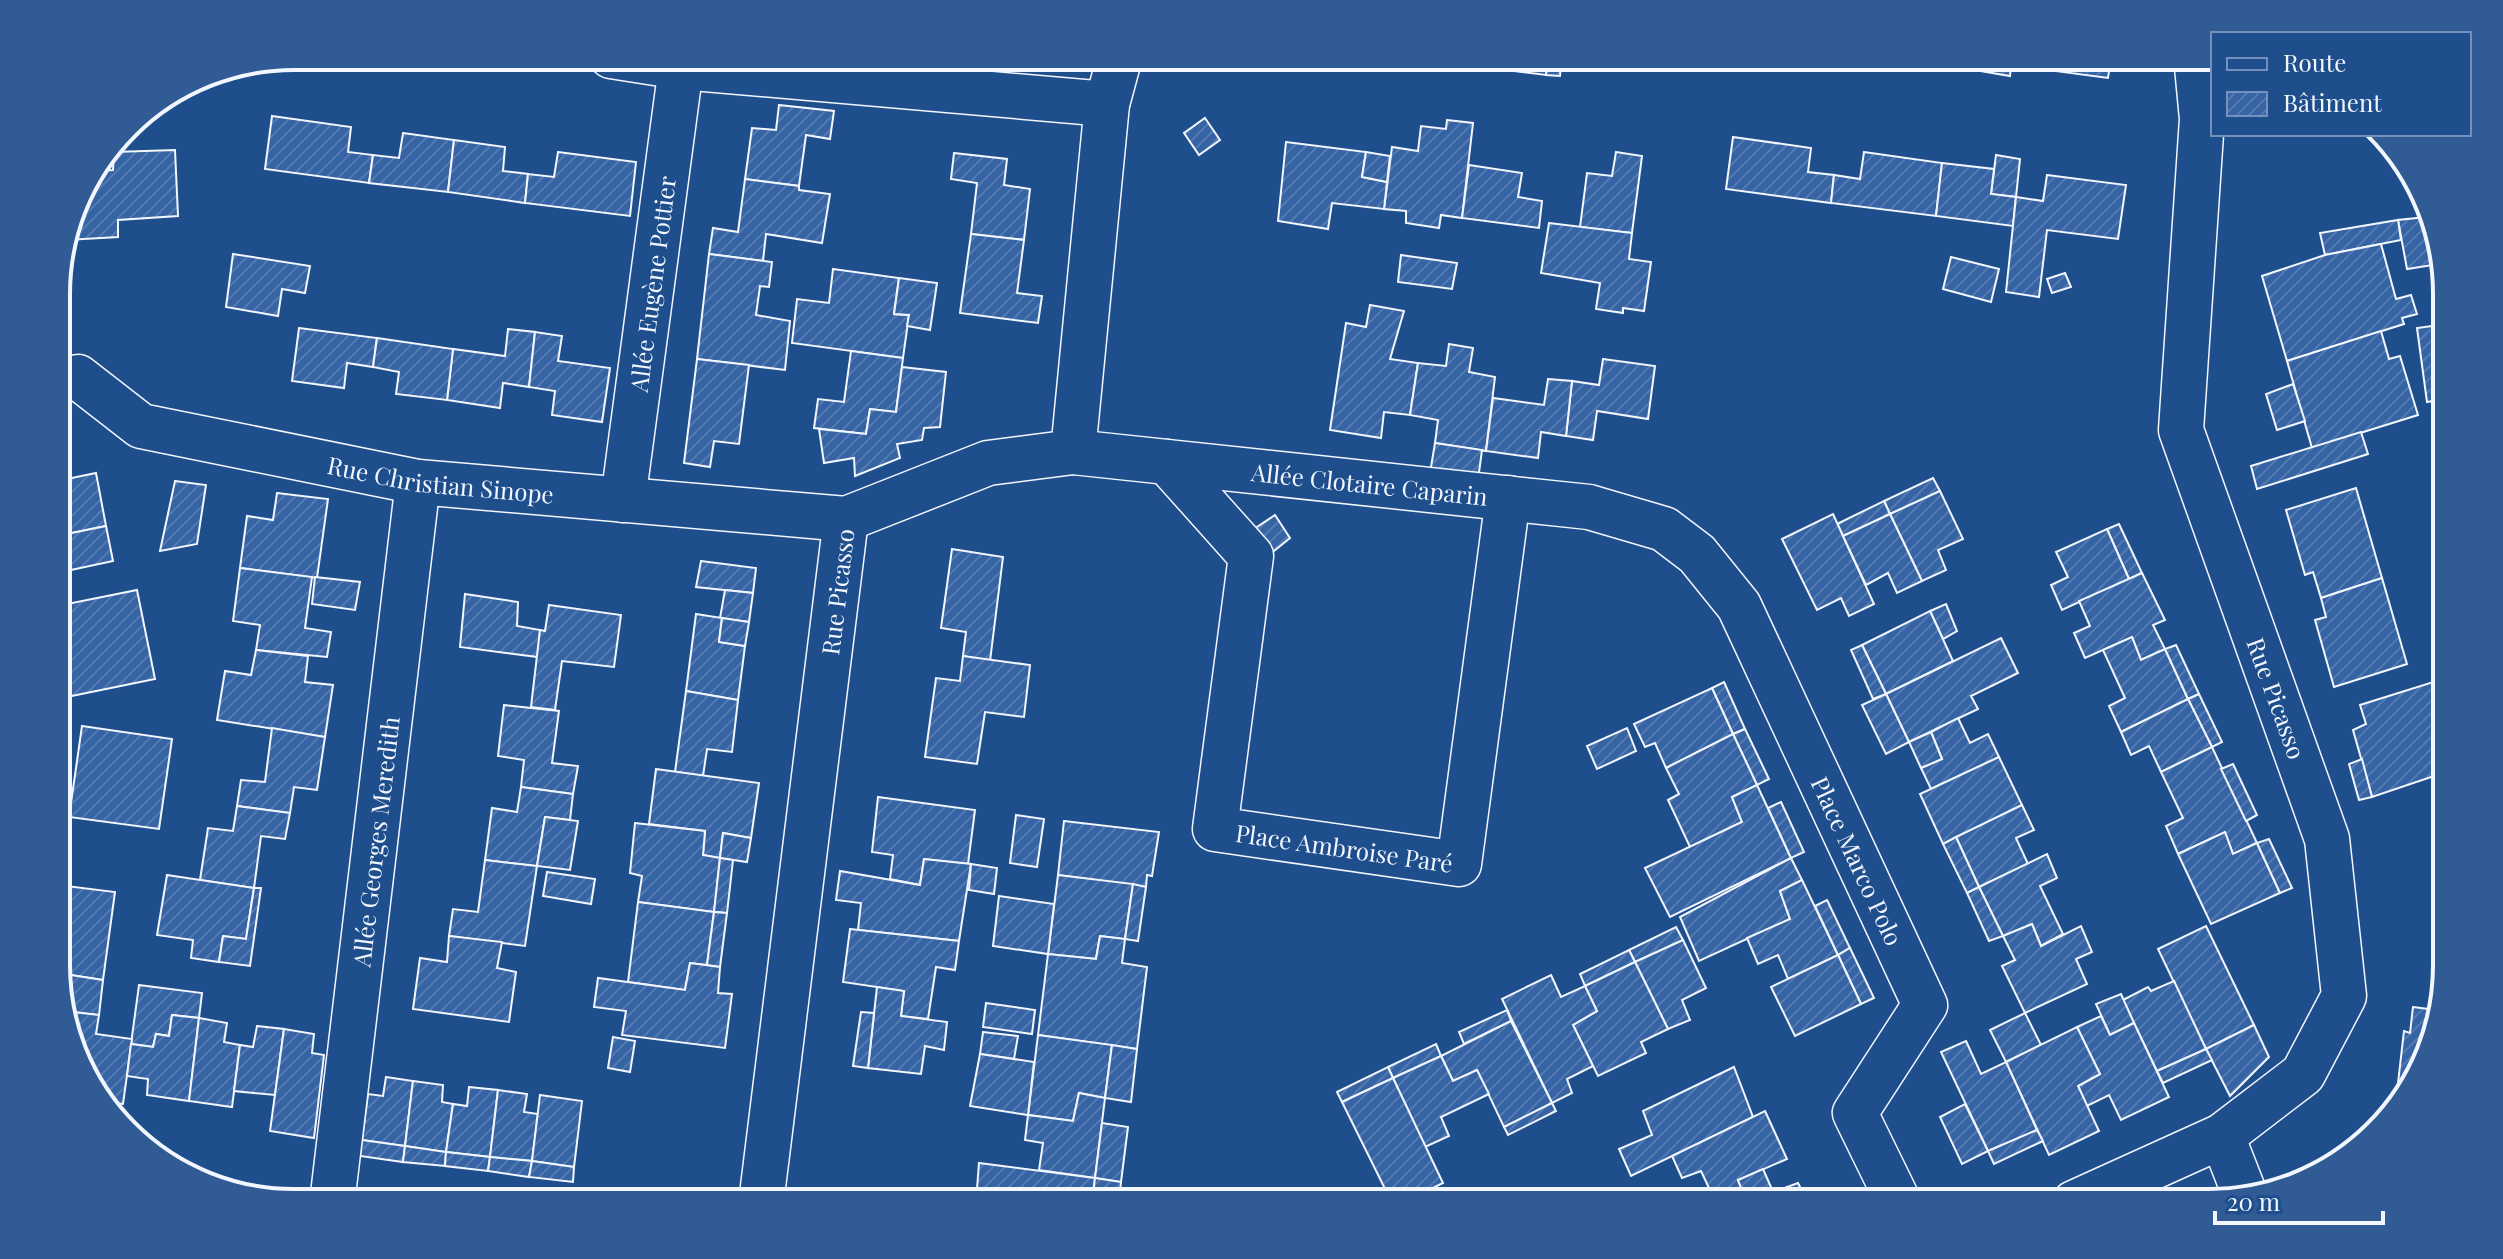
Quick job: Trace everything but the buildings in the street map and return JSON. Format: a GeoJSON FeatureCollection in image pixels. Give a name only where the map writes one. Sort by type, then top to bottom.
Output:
{"type":"FeatureCollection","features":[{"type":"Feature","properties":{"kind":"street","name":"Allée Eugène Pottier"},"geometry":{"type":"LineString","coordinates":[[623,500],[681,70]]}},
{"type":"Feature","properties":{"kind":"street"},"geometry":{"type":"LineString","coordinates":[[716,70],[1107,104]]}},
{"type":"Feature","properties":{"kind":"street"},"geometry":{"type":"LineString","coordinates":[[1073,452],[1107,104],[1116,70]]}},
{"type":"Feature","properties":{"kind":"street","name":"Rue Picasso"},"geometry":{"type":"LineString","coordinates":[[2105,1189],[2222,1136],[2303,1074],[2344,996],[2327,839],[2181,430],[2202,119],[2197,70]]}},
{"type":"Feature","properties":{"kind":"street","name":"Rue Christian Sinope"},"geometry":{"type":"LineString","coordinates":[[70,379],[78,377],[141,426],[418,482],[846,519]]}},
{"type":"Feature","properties":{"kind":"street","name":"Rue Picasso"},"geometry":{"type":"LineString","coordinates":[[763,1189],[846,519],[988,463],[1073,452]]}},
{"type":"Feature","properties":{"kind":"street","name":"Allée Clotaire Caparin"},"geometry":{"type":"LineString","coordinates":[[1073,452],[1589,507],[1664,529]]}},
{"type":"Feature","properties":{"kind":"street","name":"Place Ambroise Paré"},"geometry":{"type":"LineString","coordinates":[[1167,462],[1251,556],[1215,829],[1459,864],[1508,498]]}},
{"type":"Feature","properties":{"kind":"street","name":"Allée Georges Meredith"},"geometry":{"type":"LineString","coordinates":[[334,1189],[418,482]]}},
{"type":"Feature","properties":{"kind":"street","name":"Place Marco Polo"},"geometry":{"type":"LineString","coordinates":[[1664,529],[1697,554],[1739,606],[1925,1005],[1855,1113],[1892,1189]]}},
{"type":"Feature","properties":{"kind":"street"},"geometry":{"type":"LineString","coordinates":[[2222,1136],[2242,1187]]}}]}
